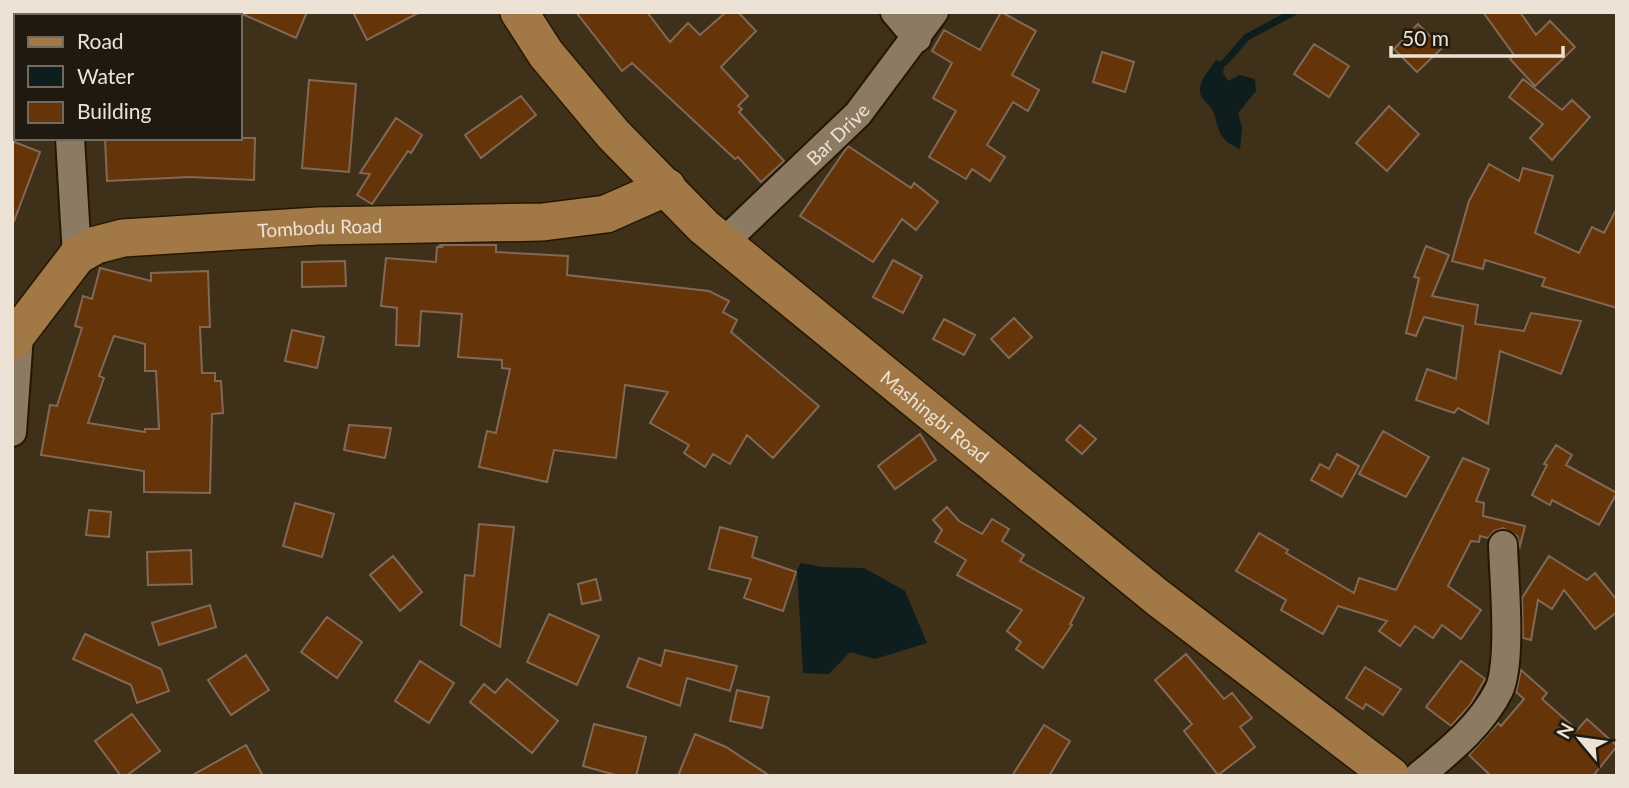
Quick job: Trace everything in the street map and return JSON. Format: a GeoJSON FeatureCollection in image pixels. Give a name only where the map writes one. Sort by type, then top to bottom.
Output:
{"type":"FeatureCollection","features":[{"type":"Feature","properties":{"kind":"main road","name":"Mashingbi Road"},"geometry":{"type":"LineString","coordinates":[[519,12],[546,54],[613,134],[667,187],[679,204],[723,243],[1157,597],[1391,776]]}},
{"type":"Feature","properties":{"kind":"main road","name":"Tombodu Road"},"geometry":{"type":"LineString","coordinates":[[77,256],[96,246],[124,238],[318,226],[543,222],[606,214],[667,187]]}},
{"type":"Feature","properties":{"kind":"main road"},"geometry":{"type":"LineString","coordinates":[[16,338],[77,256]]}},
{"type":"Feature","properties":{"kind":"street"},"geometry":{"type":"LineString","coordinates":[[895,12],[917,38]]}},
{"type":"Feature","properties":{"kind":"street","name":"Bar Drive"},"geometry":{"type":"LineString","coordinates":[[723,243],[858,114],[934,12]]}},
{"type":"Feature","properties":{"kind":"street"},"geometry":{"type":"LineString","coordinates":[[70,140],[77,256]]}},
{"type":"Feature","properties":{"kind":"street"},"geometry":{"type":"LineString","coordinates":[[12,432],[16,338]]}},
{"type":"Feature","properties":{"kind":"street"},"geometry":{"type":"LineString","coordinates":[[1419,776],[1466,737],[1499,688],[1505,647],[1503,545]]}},
{"type":"Feature","properties":{"kind":"water"},"geometry":{"type":"Polygon","coordinates":[[[1216,60],[1225,62],[1223,73],[1228,81],[1240,75],[1255,79],[1256,91],[1238,113],[1242,128],[1240,149],[1223,138],[1213,111],[1200,93],[1202,81],[1216,60]]]}},
{"type":"Feature","properties":{"kind":"water"},"geometry":{"type":"Polygon","coordinates":[[[801,563],[822,567],[864,568],[905,591],[927,643],[875,659],[850,652],[829,674],[803,673],[797,570],[801,563]]]}},
{"type":"Feature","properties":{"kind":"building"},"geometry":{"type":"Polygon","coordinates":[[[238,12],[307,12],[296,38],[238,12]]]}},
{"type":"Feature","properties":{"kind":"building"},"geometry":{"type":"Polygon","coordinates":[[[353,12],[420,12],[367,40],[353,12]]]}},
{"type":"Feature","properties":{"kind":"building"},"geometry":{"type":"Polygon","coordinates":[[[576,12],[647,12],[670,42],[688,23],[700,35],[726,12],[738,12],[756,31],[721,67],[748,96],[738,106],[742,109],[739,112],[784,161],[761,182],[738,157],[735,159],[632,63],[622,71],[576,12]]]}},
{"type":"Feature","properties":{"kind":"building"},"geometry":{"type":"Polygon","coordinates":[[[1001,12],[1036,31],[1012,75],[1039,90],[1028,111],[1013,102],[987,145],[1005,157],[990,181],[972,169],[966,179],[929,157],[956,111],[933,98],[952,63],[932,51],[944,30],[980,50],[1001,12]]]}},
{"type":"Feature","properties":{"kind":"building"},"geometry":{"type":"Polygon","coordinates":[[[1483,12],[1520,12],[1536,35],[1550,21],[1575,47],[1535,86],[1510,59],[1514,55],[1483,12]]]}},
{"type":"Feature","properties":{"kind":"building"},"geometry":{"type":"Polygon","coordinates":[[[1418,24],[1442,48],[1417,72],[1394,49],[1418,24]]]}},
{"type":"Feature","properties":{"kind":"building"},"geometry":{"type":"Polygon","coordinates":[[[1314,44],[1349,66],[1329,97],[1294,74],[1314,44]]]}},
{"type":"Feature","properties":{"kind":"building"},"geometry":{"type":"Polygon","coordinates":[[[1102,52],[1134,62],[1125,92],[1093,82],[1102,52]]]}},
{"type":"Feature","properties":{"kind":"building"},"geometry":{"type":"Polygon","coordinates":[[[1523,79],[1562,110],[1572,100],[1590,117],[1552,160],[1530,138],[1543,124],[1509,97],[1523,79]]]}},
{"type":"Feature","properties":{"kind":"building"},"geometry":{"type":"Polygon","coordinates":[[[309,80],[356,84],[349,172],[302,168],[309,80]]]}},
{"type":"Feature","properties":{"kind":"building"},"geometry":{"type":"Polygon","coordinates":[[[521,96],[536,115],[481,158],[465,135],[521,96]]]}},
{"type":"Feature","properties":{"kind":"building"},"geometry":{"type":"Polygon","coordinates":[[[1389,106],[1419,134],[1387,171],[1356,143],[1389,106]]]}},
{"type":"Feature","properties":{"kind":"building"},"geometry":{"type":"Polygon","coordinates":[[[396,118],[422,135],[372,204],[357,195],[370,174],[360,173],[396,118]]]}},
{"type":"Feature","properties":{"kind":"building"},"geometry":{"type":"Polygon","coordinates":[[[255,138],[254,180],[190,177],[107,181],[105,140],[255,138]]]}},
{"type":"Feature","properties":{"kind":"building"},"geometry":{"type":"Polygon","coordinates":[[[12,141],[40,152],[14,221],[12,220],[12,141]]]}},
{"type":"Feature","properties":{"kind":"building"},"geometry":{"type":"Polygon","coordinates":[[[848,146],[911,188],[914,183],[938,202],[916,230],[902,219],[873,262],[800,216],[848,146]]]}},
{"type":"Feature","properties":{"kind":"building"},"geometry":{"type":"Polygon","coordinates":[[[1489,164],[1519,181],[1523,168],[1553,176],[1535,233],[1579,253],[1592,227],[1604,233],[1617,208],[1617,308],[1542,286],[1545,278],[1485,260],[1483,269],[1452,261],[1469,201],[1489,164]]]}},
{"type":"Feature","properties":{"kind":"building"},"geometry":{"type":"Polygon","coordinates":[[[439,245],[496,245],[496,252],[568,256],[567,275],[709,291],[729,301],[723,312],[737,320],[731,332],[819,406],[773,458],[747,435],[730,464],[713,454],[705,467],[684,453],[689,445],[650,423],[668,392],[625,385],[616,458],[554,450],[547,482],[479,467],[487,431],[496,433],[510,369],[502,368],[502,360],[458,357],[462,314],[421,311],[419,346],[396,345],[397,308],[381,306],[386,258],[436,262],[437,247],[443,247],[439,245]]]}},
{"type":"Feature","properties":{"kind":"building"},"geometry":{"type":"Polygon","coordinates":[[[1426,246],[1449,255],[1432,296],[1478,305],[1475,324],[1524,331],[1531,313],[1581,321],[1561,374],[1500,351],[1488,424],[1458,408],[1454,413],[1416,400],[1427,369],[1456,379],[1463,326],[1424,317],[1416,336],[1406,333],[1419,278],[1414,277],[1426,246]]]}},
{"type":"Feature","properties":{"kind":"building"},"geometry":{"type":"Polygon","coordinates":[[[893,260],[922,276],[903,313],[873,297],[893,260]]]}},
{"type":"Feature","properties":{"kind":"building"},"geometry":{"type":"Polygon","coordinates":[[[345,261],[346,286],[302,287],[302,262],[345,261]]]}},
{"type":"Feature","properties":{"kind":"building"},"geometry":{"type":"Polygon","coordinates":[[[100,268],[151,281],[151,273],[208,271],[210,327],[200,327],[202,373],[215,373],[215,381],[221,381],[223,413],[212,414],[210,493],[144,492],[144,471],[41,455],[50,405],[57,406],[82,328],[75,326],[83,296],[92,299],[100,268]],[[114,336],[99,376],[104,378],[88,423],[145,432],[145,429],[159,429],[156,371],[145,371],[145,344],[114,336]]]}},
{"type":"Feature","properties":{"kind":"building"},"geometry":{"type":"Polygon","coordinates":[[[1014,318],[1032,337],[1009,358],[991,339],[1014,318]]]}},
{"type":"Feature","properties":{"kind":"building"},"geometry":{"type":"Polygon","coordinates":[[[944,319],[975,335],[964,355],[933,339],[944,319]]]}},
{"type":"Feature","properties":{"kind":"building"},"geometry":{"type":"Polygon","coordinates":[[[292,330],[324,337],[317,368],[285,361],[292,330]]]}},
{"type":"Feature","properties":{"kind":"building"},"geometry":{"type":"Polygon","coordinates":[[[349,425],[391,428],[385,458],[344,450],[349,425]]]}},
{"type":"Feature","properties":{"kind":"building"},"geometry":{"type":"Polygon","coordinates":[[[1080,425],[1096,439],[1082,454],[1066,440],[1080,425]]]}},
{"type":"Feature","properties":{"kind":"building"},"geometry":{"type":"Polygon","coordinates":[[[1383,431],[1429,457],[1406,497],[1359,474],[1383,431]]]}},
{"type":"Feature","properties":{"kind":"building"},"geometry":{"type":"Polygon","coordinates":[[[920,434],[936,460],[895,489],[878,466],[920,434]]]}},
{"type":"Feature","properties":{"kind":"building"},"geometry":{"type":"Polygon","coordinates":[[[1556,445],[1572,455],[1566,465],[1617,493],[1599,525],[1552,500],[1550,505],[1532,495],[1547,465],[1544,464],[1556,445]]]}},
{"type":"Feature","properties":{"kind":"building"},"geometry":{"type":"Polygon","coordinates":[[[1337,454],[1359,466],[1342,497],[1311,480],[1320,464],[1329,469],[1337,454]]]}},
{"type":"Feature","properties":{"kind":"building"},"geometry":{"type":"Polygon","coordinates":[[[1463,458],[1489,469],[1476,501],[1484,503],[1483,516],[1525,526],[1520,546],[1517,536],[1503,528],[1494,531],[1488,538],[1480,536],[1479,542],[1471,541],[1448,586],[1481,610],[1461,639],[1442,625],[1433,638],[1415,626],[1400,646],[1379,631],[1387,621],[1338,606],[1323,634],[1281,610],[1286,600],[1236,571],[1259,533],[1288,550],[1286,553],[1354,593],[1359,578],[1396,590],[1463,458]]]}},
{"type":"Feature","properties":{"kind":"building"},"geometry":{"type":"Polygon","coordinates":[[[295,503],[334,514],[322,557],[283,546],[295,503]]]}},
{"type":"Feature","properties":{"kind":"building"},"geometry":{"type":"Polygon","coordinates":[[[947,507],[959,521],[982,534],[992,519],[1009,529],[1002,541],[1024,555],[1020,561],[1084,598],[1070,624],[1072,625],[1043,668],[1016,649],[1021,642],[1007,631],[1022,610],[957,575],[966,560],[935,542],[942,530],[933,520],[947,507]]]}},
{"type":"Feature","properties":{"kind":"building"},"geometry":{"type":"Polygon","coordinates":[[[89,510],[111,512],[109,537],[86,535],[89,510]]]}},
{"type":"Feature","properties":{"kind":"building"},"geometry":{"type":"Polygon","coordinates":[[[479,524],[514,527],[500,647],[461,625],[465,575],[474,576],[479,524]]]}},
{"type":"Feature","properties":{"kind":"building"},"geometry":{"type":"Polygon","coordinates":[[[720,527],[757,537],[752,557],[796,572],[783,611],[744,598],[751,579],[709,569],[720,527]]]}},
{"type":"Feature","properties":{"kind":"building"},"geometry":{"type":"Polygon","coordinates":[[[191,550],[192,584],[148,585],[147,552],[191,550]]]}},
{"type":"Feature","properties":{"kind":"building"},"geometry":{"type":"Polygon","coordinates":[[[393,556],[422,592],[400,611],[370,575],[393,556]]]}},
{"type":"Feature","properties":{"kind":"building"},"geometry":{"type":"Polygon","coordinates":[[[1549,556],[1587,580],[1595,573],[1617,600],[1617,612],[1595,629],[1564,590],[1552,609],[1538,600],[1531,640],[1523,638],[1522,598],[1549,556]]]}},
{"type":"Feature","properties":{"kind":"building"},"geometry":{"type":"Polygon","coordinates":[[[596,579],[601,600],[582,604],[578,584],[596,579]]]}},
{"type":"Feature","properties":{"kind":"building"},"geometry":{"type":"Polygon","coordinates":[[[210,605],[216,627],[159,645],[152,623],[210,605]]]}},
{"type":"Feature","properties":{"kind":"building"},"geometry":{"type":"Polygon","coordinates":[[[549,614],[599,636],[577,685],[527,662],[549,614]]]}},
{"type":"Feature","properties":{"kind":"building"},"geometry":{"type":"Polygon","coordinates":[[[327,617],[362,642],[337,678],[301,652],[327,617]]]}},
{"type":"Feature","properties":{"kind":"building"},"geometry":{"type":"Polygon","coordinates":[[[85,634],[161,669],[169,691],[137,703],[131,685],[73,659],[85,634]]]}},
{"type":"Feature","properties":{"kind":"building"},"geometry":{"type":"Polygon","coordinates":[[[665,650],[737,666],[730,691],[687,678],[680,706],[627,687],[639,658],[661,666],[665,650]]]}},
{"type":"Feature","properties":{"kind":"building"},"geometry":{"type":"Polygon","coordinates":[[[1186,654],[1224,699],[1232,693],[1252,718],[1240,727],[1255,747],[1218,775],[1184,731],[1192,724],[1155,680],[1186,654]]]}},
{"type":"Feature","properties":{"kind":"building"},"geometry":{"type":"Polygon","coordinates":[[[246,655],[269,690],[231,715],[208,680],[246,655]]]}},
{"type":"Feature","properties":{"kind":"building"},"geometry":{"type":"Polygon","coordinates":[[[420,661],[454,683],[429,723],[395,701],[420,661]]]}},
{"type":"Feature","properties":{"kind":"building"},"geometry":{"type":"Polygon","coordinates":[[[1461,661],[1485,679],[1470,705],[1451,726],[1426,707],[1461,661]]]}},
{"type":"Feature","properties":{"kind":"building"},"geometry":{"type":"Polygon","coordinates":[[[1365,667],[1401,689],[1383,715],[1366,704],[1363,709],[1346,698],[1365,667]]]}},
{"type":"Feature","properties":{"kind":"building"},"geometry":{"type":"Polygon","coordinates":[[[1521,670],[1547,693],[1542,699],[1577,730],[1587,719],[1617,746],[1593,776],[1491,776],[1469,755],[1498,723],[1501,726],[1524,699],[1516,692],[1521,670]]]}},
{"type":"Feature","properties":{"kind":"building"},"geometry":{"type":"Polygon","coordinates":[[[507,679],[558,721],[532,753],[470,702],[484,684],[495,693],[507,679]]]}},
{"type":"Feature","properties":{"kind":"building"},"geometry":{"type":"Polygon","coordinates":[[[737,690],[769,697],[762,728],[730,721],[737,690]]]}},
{"type":"Feature","properties":{"kind":"building"},"geometry":{"type":"Polygon","coordinates":[[[132,714],[160,751],[126,776],[121,776],[95,741],[132,714]]]}},
{"type":"Feature","properties":{"kind":"building"},"geometry":{"type":"Polygon","coordinates":[[[594,724],[646,737],[636,776],[619,776],[583,766],[594,724]]]}},
{"type":"Feature","properties":{"kind":"building"},"geometry":{"type":"Polygon","coordinates":[[[1044,725],[1070,741],[1049,776],[1012,776],[1044,725]]]}},
{"type":"Feature","properties":{"kind":"building"},"geometry":{"type":"Polygon","coordinates":[[[695,734],[726,747],[770,776],[678,776],[695,734]]]}},
{"type":"Feature","properties":{"kind":"building"},"geometry":{"type":"Polygon","coordinates":[[[246,745],[263,776],[191,776],[246,745]]]}},
{"type":"Feature","properties":{"kind":"waterway"},"geometry":{"type":"LineString","coordinates":[[1225,62],[1247,37],[1294,12]]}}]}
